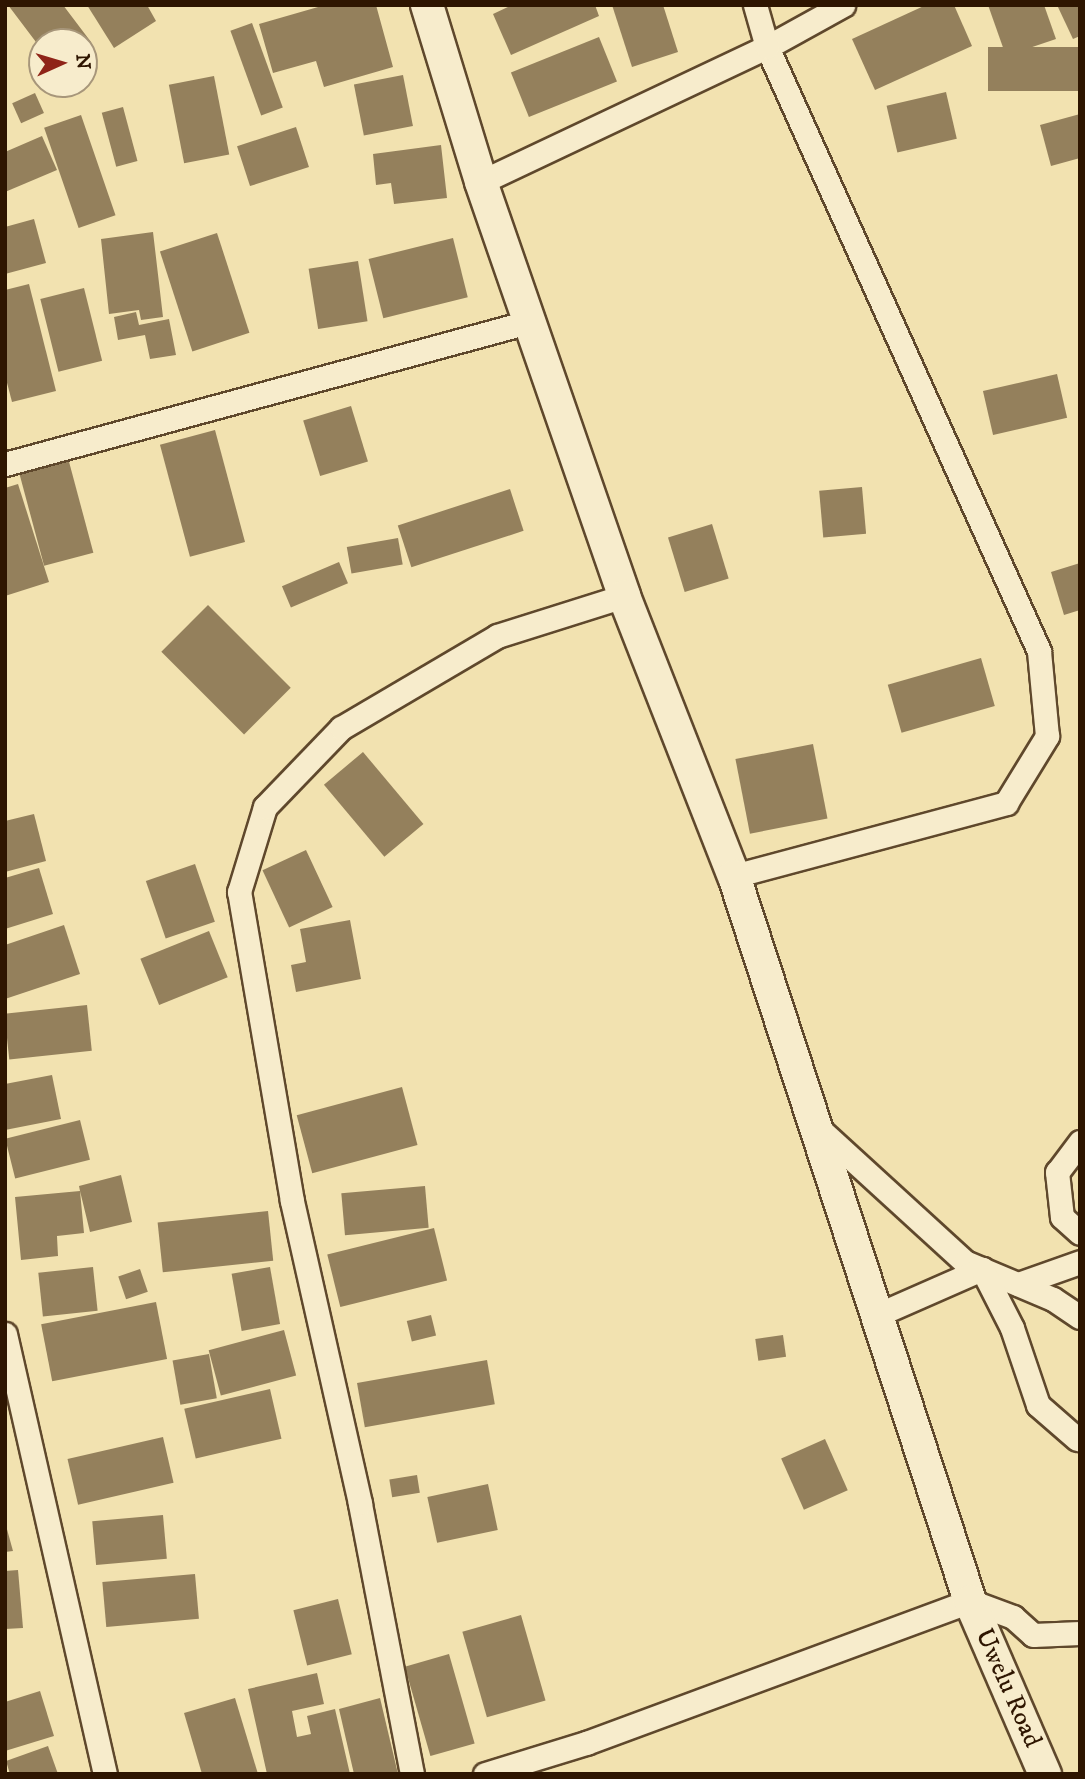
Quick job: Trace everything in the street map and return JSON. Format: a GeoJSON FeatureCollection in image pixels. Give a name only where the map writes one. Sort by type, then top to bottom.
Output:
{"type":"FeatureCollection","features":[{"type":"Feature","properties":{"kind":"street","name":"Uwelu Road"},"geometry":{"type":"LineString","coordinates":[[427,5],[481,182],[532,321],[624,596],[734,876],[970,1601],[1045,1774]]}},
{"type":"Feature","properties":{"kind":"street"},"geometry":{"type":"LineString","coordinates":[[734,876],[1006,803],[1047,736],[1039,652],[767,47],[755,5]]}},
{"type":"Feature","properties":{"kind":"street"},"geometry":{"type":"LineString","coordinates":[[481,182],[767,47],[843,5]]}},
{"type":"Feature","properties":{"kind":"street"},"geometry":{"type":"LineString","coordinates":[[5,464],[532,321]]}},
{"type":"Feature","properties":{"kind":"street"},"geometry":{"type":"LineString","coordinates":[[412,1774],[360,1503],[292,1201],[239,892],[265,807],[341,728],[497,636],[624,596]]}},
{"type":"Feature","properties":{"kind":"street"},"geometry":{"type":"LineString","coordinates":[[816,1126],[965,1262],[1018,1284],[1080,1317]]}},
{"type":"Feature","properties":{"kind":"street"},"geometry":{"type":"LineString","coordinates":[[1080,1142],[1057,1172],[1062,1217],[1080,1233]]}},
{"type":"Feature","properties":{"kind":"street"},"geometry":{"type":"LineString","coordinates":[[1018,1284],[1080,1262]]}},
{"type":"Feature","properties":{"kind":"street"},"geometry":{"type":"LineString","coordinates":[[877,1315],[982,1269]]}},
{"type":"Feature","properties":{"kind":"street"},"geometry":{"type":"LineString","coordinates":[[982,1269],[1012,1328],[1038,1405],[1077,1439]]}},
{"type":"Feature","properties":{"kind":"street"},"geometry":{"type":"LineString","coordinates":[[5,1334],[105,1774]]}},
{"type":"Feature","properties":{"kind":"street"},"geometry":{"type":"LineString","coordinates":[[485,1774],[514,1770],[970,1601],[1013,1617],[1032,1635],[1080,1633]]}},
{"type":"Feature","properties":{"kind":"building"},"geometry":{"type":"Polygon","coordinates":[[[8,5],[63,5],[80,28],[28,28],[28,31],[8,5]]]}},
{"type":"Feature","properties":{"kind":"building"},"geometry":{"type":"Polygon","coordinates":[[[87,5],[147,5],[156,21],[114,48],[87,5]]]}},
{"type":"Feature","properties":{"kind":"building"},"geometry":{"type":"Polygon","coordinates":[[[325,5],[376,5],[393,67],[324,87],[316,61],[273,73],[259,24],[325,5]]]}},
{"type":"Feature","properties":{"kind":"building"},"geometry":{"type":"Polygon","coordinates":[[[512,5],[595,5],[599,16],[511,55],[493,14],[512,5]]]}},
{"type":"Feature","properties":{"kind":"building"},"geometry":{"type":"Polygon","coordinates":[[[612,5],[663,5],[678,52],[632,67],[612,5]]]}},
{"type":"Feature","properties":{"kind":"building"},"geometry":{"type":"Polygon","coordinates":[[[926,5],[954,5],[972,46],[875,90],[852,39],[926,5]]]}},
{"type":"Feature","properties":{"kind":"building"},"geometry":{"type":"Polygon","coordinates":[[[988,5],[1044,5],[1056,39],[1006,56],[988,5]]]}},
{"type":"Feature","properties":{"kind":"building"},"geometry":{"type":"Polygon","coordinates":[[[1057,5],[1080,5],[1080,36],[1073,39],[1057,5]]]}},
{"type":"Feature","properties":{"kind":"building"},"geometry":{"type":"Polygon","coordinates":[[[252,23],[283,108],[261,115],[230,31],[252,23]]]}},
{"type":"Feature","properties":{"kind":"building"},"geometry":{"type":"Polygon","coordinates":[[[599,37],[617,82],[529,117],[511,73],[599,37]]]}},
{"type":"Feature","properties":{"kind":"building"},"geometry":{"type":"Polygon","coordinates":[[[988,47],[1080,47],[1080,91],[988,91],[988,47]]]}},
{"type":"Feature","properties":{"kind":"building"},"geometry":{"type":"Polygon","coordinates":[[[403,75],[413,126],[364,136],[354,85],[403,75]]]}},
{"type":"Feature","properties":{"kind":"building"},"geometry":{"type":"Polygon","coordinates":[[[214,76],[229,155],[184,163],[169,85],[214,76]]]}},
{"type":"Feature","properties":{"kind":"building"},"geometry":{"type":"Polygon","coordinates":[[[946,92],[957,139],[897,152],[887,106],[946,92]]]}},
{"type":"Feature","properties":{"kind":"building"},"geometry":{"type":"Polygon","coordinates":[[[28,96],[37,98],[44,113],[21,123],[12,103],[28,96]]]}},
{"type":"Feature","properties":{"kind":"building"},"geometry":{"type":"Polygon","coordinates":[[[123,107],[137,161],[116,167],[102,113],[123,107]]]}},
{"type":"Feature","properties":{"kind":"building"},"geometry":{"type":"Polygon","coordinates":[[[1080,114],[1080,158],[1051,166],[1040,125],[1080,114]]]}},
{"type":"Feature","properties":{"kind":"building"},"geometry":{"type":"Polygon","coordinates":[[[81,115],[116,215],[79,228],[44,128],[81,115]]]}},
{"type":"Feature","properties":{"kind":"building"},"geometry":{"type":"Polygon","coordinates":[[[296,127],[309,167],[250,186],[237,146],[296,127]]]}},
{"type":"Feature","properties":{"kind":"building"},"geometry":{"type":"Polygon","coordinates":[[[42,136],[57,170],[5,192],[5,152],[42,136]]]}},
{"type":"Feature","properties":{"kind":"building"},"geometry":{"type":"Polygon","coordinates":[[[441,145],[447,198],[394,204],[391,183],[376,185],[373,154],[441,145]]]}},
{"type":"Feature","properties":{"kind":"building"},"geometry":{"type":"Polygon","coordinates":[[[34,219],[46,263],[5,274],[5,227],[34,219]]]}},
{"type":"Feature","properties":{"kind":"building"},"geometry":{"type":"Polygon","coordinates":[[[153,232],[163,317],[141,320],[139,310],[109,314],[101,239],[153,232]]]}},
{"type":"Feature","properties":{"kind":"building"},"geometry":{"type":"Polygon","coordinates":[[[217,233],[249,333],[192,351],[160,252],[217,233]]]}},
{"type":"Feature","properties":{"kind":"building"},"geometry":{"type":"Polygon","coordinates":[[[453,238],[468,297],[383,318],[369,259],[453,238]]]}},
{"type":"Feature","properties":{"kind":"building"},"geometry":{"type":"Polygon","coordinates":[[[358,261],[368,321],[318,329],[309,269],[358,261]]]}},
{"type":"Feature","properties":{"kind":"building"},"geometry":{"type":"Polygon","coordinates":[[[29,284],[56,391],[12,402],[5,375],[5,290],[29,284]]]}},
{"type":"Feature","properties":{"kind":"building"},"geometry":{"type":"Polygon","coordinates":[[[84,288],[102,361],[58,372],[40,299],[84,288]]]}},
{"type":"Feature","properties":{"kind":"building"},"geometry":{"type":"Polygon","coordinates":[[[136,312],[139,325],[169,319],[176,355],[150,359],[145,335],[118,340],[114,317],[136,312]]]}},
{"type":"Feature","properties":{"kind":"building"},"geometry":{"type":"Polygon","coordinates":[[[1057,374],[1067,418],[993,435],[983,391],[1057,374]]]}},
{"type":"Feature","properties":{"kind":"building"},"geometry":{"type":"Polygon","coordinates":[[[351,406],[368,461],[320,476],[303,421],[351,406]]]}},
{"type":"Feature","properties":{"kind":"building"},"geometry":{"type":"Polygon","coordinates":[[[215,430],[245,542],[190,557],[160,445],[215,430]]]}},
{"type":"Feature","properties":{"kind":"building"},"geometry":{"type":"Polygon","coordinates":[[[68,458],[93,553],[44,566],[19,471],[68,458]]]}},
{"type":"Feature","properties":{"kind":"building"},"geometry":{"type":"Polygon","coordinates":[[[18,484],[49,582],[5,596],[5,488],[18,484]]]}},
{"type":"Feature","properties":{"kind":"building"},"geometry":{"type":"Polygon","coordinates":[[[862,487],[866,534],[823,538],[819,491],[862,487]]]}},
{"type":"Feature","properties":{"kind":"building"},"geometry":{"type":"Polygon","coordinates":[[[510,489],[524,531],[411,567],[398,525],[510,489]]]}},
{"type":"Feature","properties":{"kind":"building"},"geometry":{"type":"Polygon","coordinates":[[[712,524],[729,579],[685,592],[668,537],[712,524]]]}},
{"type":"Feature","properties":{"kind":"building"},"geometry":{"type":"Polygon","coordinates":[[[398,538],[403,565],[351,574],[347,547],[398,538]]]}},
{"type":"Feature","properties":{"kind":"building"},"geometry":{"type":"Polygon","coordinates":[[[339,562],[348,583],[291,607],[282,586],[339,562]]]}},
{"type":"Feature","properties":{"kind":"building"},"geometry":{"type":"Polygon","coordinates":[[[1080,563],[1080,610],[1064,615],[1051,572],[1080,563]]]}},
{"type":"Feature","properties":{"kind":"building"},"geometry":{"type":"Polygon","coordinates":[[[208,605],[291,688],[244,734],[161,652],[208,605]]]}},
{"type":"Feature","properties":{"kind":"building"},"geometry":{"type":"Polygon","coordinates":[[[981,658],[995,706],[902,733],[888,685],[981,658]]]}},
{"type":"Feature","properties":{"kind":"building"},"geometry":{"type":"Polygon","coordinates":[[[813,744],[828,819],[750,834],[735,759],[813,744]]]}},
{"type":"Feature","properties":{"kind":"building"},"geometry":{"type":"Polygon","coordinates":[[[363,752],[423,824],[384,857],[324,785],[363,752]]]}},
{"type":"Feature","properties":{"kind":"building"},"geometry":{"type":"Polygon","coordinates":[[[34,814],[46,861],[5,872],[5,821],[34,814]]]}},
{"type":"Feature","properties":{"kind":"building"},"geometry":{"type":"Polygon","coordinates":[[[306,850],[333,907],[289,927],[262,870],[306,850]]]}},
{"type":"Feature","properties":{"kind":"building"},"geometry":{"type":"Polygon","coordinates":[[[195,864],[215,922],[166,939],[146,881],[195,864]]]}},
{"type":"Feature","properties":{"kind":"building"},"geometry":{"type":"Polygon","coordinates":[[[39,868],[53,914],[5,929],[5,878],[39,868]]]}},
{"type":"Feature","properties":{"kind":"building"},"geometry":{"type":"Polygon","coordinates":[[[350,920],[361,979],[296,992],[291,965],[306,962],[300,929],[350,920]]]}},
{"type":"Feature","properties":{"kind":"building"},"geometry":{"type":"Polygon","coordinates":[[[64,925],[80,974],[5,999],[5,945],[64,925]]]}},
{"type":"Feature","properties":{"kind":"building"},"geometry":{"type":"Polygon","coordinates":[[[209,931],[228,977],[159,1005],[140,959],[209,931]]]}},
{"type":"Feature","properties":{"kind":"building"},"geometry":{"type":"Polygon","coordinates":[[[87,1005],[92,1051],[9,1059],[5,1014],[87,1005]]]}},
{"type":"Feature","properties":{"kind":"building"},"geometry":{"type":"Polygon","coordinates":[[[52,1075],[61,1119],[5,1130],[5,1084],[52,1075]]]}},
{"type":"Feature","properties":{"kind":"building"},"geometry":{"type":"Polygon","coordinates":[[[402,1087],[418,1145],[312,1173],[297,1115],[402,1087]]]}},
{"type":"Feature","properties":{"kind":"building"},"geometry":{"type":"Polygon","coordinates":[[[80,1120],[90,1160],[15,1178],[5,1139],[80,1120]]]}},
{"type":"Feature","properties":{"kind":"building"},"geometry":{"type":"Polygon","coordinates":[[[121,1175],[132,1222],[90,1232],[79,1186],[121,1175]]]}},
{"type":"Feature","properties":{"kind":"building"},"geometry":{"type":"Polygon","coordinates":[[[425,1186],[429,1228],[345,1235],[341,1193],[425,1186]]]}},
{"type":"Feature","properties":{"kind":"building"},"geometry":{"type":"Polygon","coordinates":[[[80,1191],[84,1233],[57,1236],[58,1256],[21,1260],[15,1197],[80,1191]]]}},
{"type":"Feature","properties":{"kind":"building"},"geometry":{"type":"Polygon","coordinates":[[[268,1211],[273,1261],[163,1272],[158,1223],[268,1211]]]}},
{"type":"Feature","properties":{"kind":"building"},"geometry":{"type":"Polygon","coordinates":[[[434,1228],[447,1280],[340,1307],[327,1255],[434,1228]]]}},
{"type":"Feature","properties":{"kind":"building"},"geometry":{"type":"Polygon","coordinates":[[[93,1267],[98,1311],[43,1317],[38,1273],[93,1267]]]}},
{"type":"Feature","properties":{"kind":"building"},"geometry":{"type":"Polygon","coordinates":[[[270,1267],[280,1324],[242,1331],[232,1274],[270,1267]]]}},
{"type":"Feature","properties":{"kind":"building"},"geometry":{"type":"Polygon","coordinates":[[[140,1269],[148,1292],[126,1299],[118,1276],[140,1269]]]}},
{"type":"Feature","properties":{"kind":"building"},"geometry":{"type":"Polygon","coordinates":[[[156,1302],[167,1359],[52,1381],[41,1324],[156,1302]]]}},
{"type":"Feature","properties":{"kind":"building"},"geometry":{"type":"Polygon","coordinates":[[[431,1315],[436,1335],[412,1341],[407,1321],[431,1315]]]}},
{"type":"Feature","properties":{"kind":"building"},"geometry":{"type":"Polygon","coordinates":[[[284,1330],[296,1375],[221,1396],[209,1350],[284,1330]]]}},
{"type":"Feature","properties":{"kind":"building"},"geometry":{"type":"Polygon","coordinates":[[[783,1335],[786,1357],[758,1361],[755,1339],[783,1335]]]}},
{"type":"Feature","properties":{"kind":"building"},"geometry":{"type":"Polygon","coordinates":[[[209,1354],[217,1398],[180,1405],[173,1360],[209,1354]]]}},
{"type":"Feature","properties":{"kind":"building"},"geometry":{"type":"Polygon","coordinates":[[[487,1360],[495,1404],[365,1427],[357,1383],[487,1360]]]}},
{"type":"Feature","properties":{"kind":"building"},"geometry":{"type":"Polygon","coordinates":[[[270,1389],[281,1439],[196,1458],[184,1409],[270,1389]]]}},
{"type":"Feature","properties":{"kind":"building"},"geometry":{"type":"Polygon","coordinates":[[[163,1437],[174,1483],[78,1505],[68,1459],[163,1437]]]}},
{"type":"Feature","properties":{"kind":"building"},"geometry":{"type":"Polygon","coordinates":[[[825,1439],[848,1490],[804,1510],[781,1459],[825,1439]]]}},
{"type":"Feature","properties":{"kind":"building"},"geometry":{"type":"Polygon","coordinates":[[[417,1475],[420,1493],[392,1497],[389,1479],[417,1475]]]}},
{"type":"Feature","properties":{"kind":"building"},"geometry":{"type":"Polygon","coordinates":[[[488,1484],[498,1530],[437,1543],[427,1497],[488,1484]]]}},
{"type":"Feature","properties":{"kind":"building"},"geometry":{"type":"Polygon","coordinates":[[[163,1515],[167,1559],[96,1565],[92,1521],[163,1515]]]}},
{"type":"Feature","properties":{"kind":"building"},"geometry":{"type":"Polygon","coordinates":[[[5,1522],[13,1551],[5,1552],[5,1522]]]}},
{"type":"Feature","properties":{"kind":"building"},"geometry":{"type":"Polygon","coordinates":[[[18,1570],[23,1628],[5,1629],[5,1571],[18,1570]]]}},
{"type":"Feature","properties":{"kind":"building"},"geometry":{"type":"Polygon","coordinates":[[[195,1574],[199,1619],[106,1627],[102,1582],[195,1574]]]}},
{"type":"Feature","properties":{"kind":"building"},"geometry":{"type":"Polygon","coordinates":[[[338,1599],[352,1654],[307,1665],[293,1610],[338,1599]]]}},
{"type":"Feature","properties":{"kind":"building"},"geometry":{"type":"Polygon","coordinates":[[[521,1615],[546,1701],[487,1717],[462,1632],[521,1615]]]}},
{"type":"Feature","properties":{"kind":"building"},"geometry":{"type":"Polygon","coordinates":[[[449,1654],[475,1743],[430,1756],[405,1667],[449,1654]]]}},
{"type":"Feature","properties":{"kind":"building"},"geometry":{"type":"Polygon","coordinates":[[[317,1673],[324,1704],[292,1711],[297,1737],[311,1734],[307,1716],[335,1709],[350,1774],[267,1774],[248,1689],[317,1673]]]}},
{"type":"Feature","properties":{"kind":"building"},"geometry":{"type":"Polygon","coordinates":[[[40,1691],[54,1736],[5,1751],[5,1702],[40,1691]]]}},
{"type":"Feature","properties":{"kind":"building"},"geometry":{"type":"Polygon","coordinates":[[[235,1698],[258,1774],[202,1774],[184,1713],[235,1698]]]}},
{"type":"Feature","properties":{"kind":"building"},"geometry":{"type":"Polygon","coordinates":[[[380,1698],[398,1774],[354,1774],[339,1709],[380,1698]]]}},
{"type":"Feature","properties":{"kind":"building"},"geometry":{"type":"Polygon","coordinates":[[[48,1746],[58,1774],[10,1774],[6,1761],[48,1746]]]}}]}
